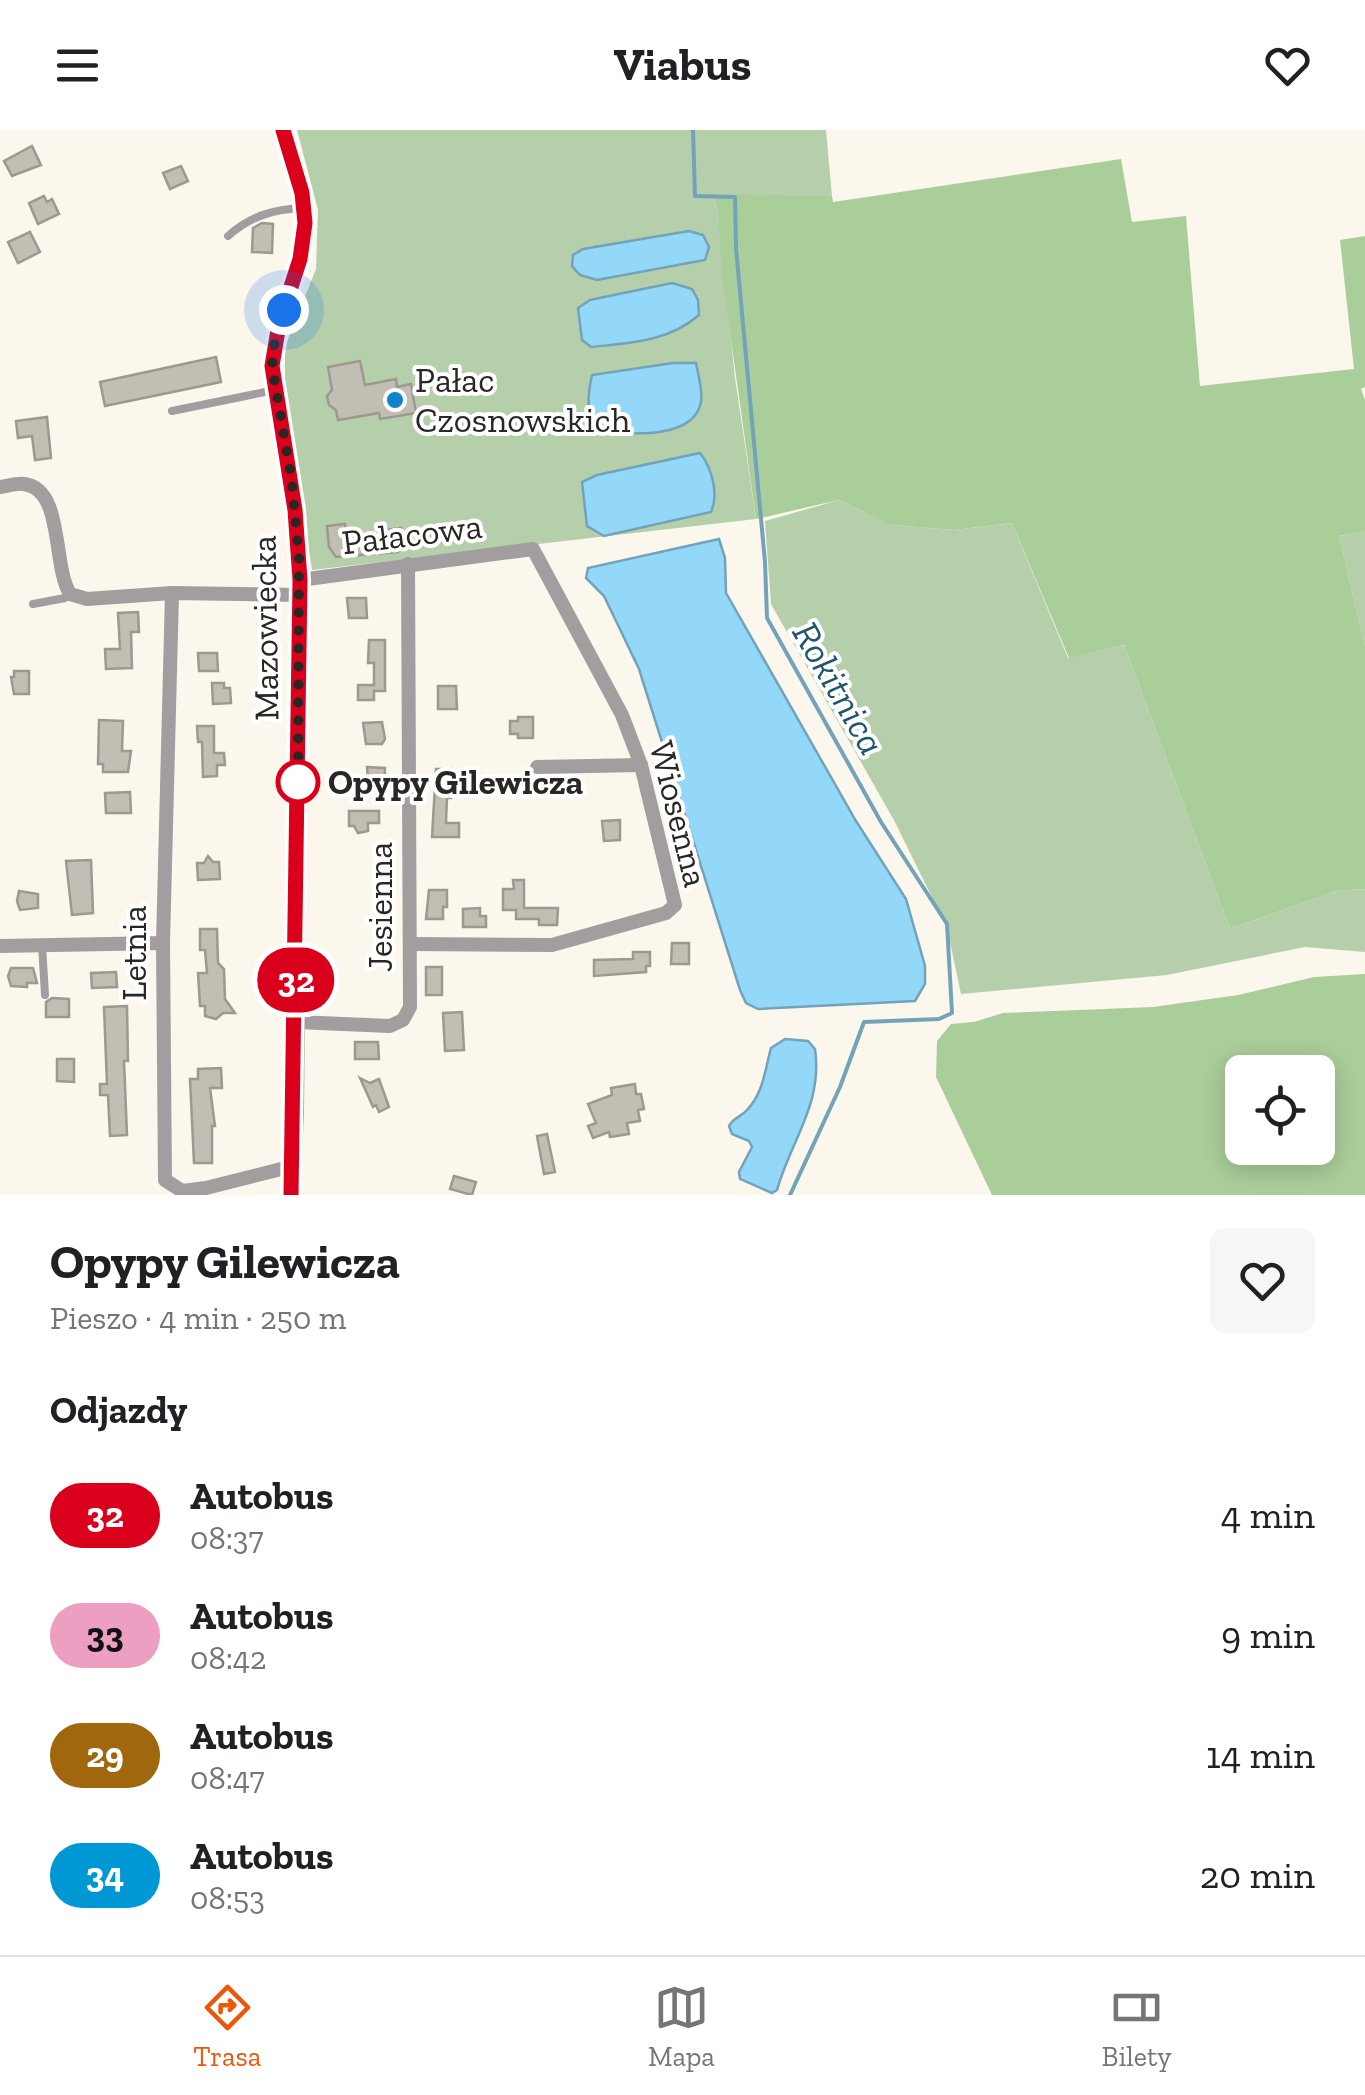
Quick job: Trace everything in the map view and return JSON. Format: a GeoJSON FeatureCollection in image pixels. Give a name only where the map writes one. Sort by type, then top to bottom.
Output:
{"type":"FeatureCollection","features":[{"type":"Feature","properties":{"kind":"street","name":"Mazowiecka"},"geometry":{"type":"LineString","coordinates":[[283,130],[304,208],[300,259],[275,339],[274,390],[292,482],[300,588],[291,1195]]}},
{"type":"Feature","properties":{"kind":"street"},"geometry":{"type":"LineString","coordinates":[[0,487],[25,484],[43,493],[52,510],[62,580],[70,594]]}},
{"type":"Feature","properties":{"kind":"street","name":"Pałacowa"},"geometry":{"type":"LineString","coordinates":[[70,594],[87,599],[300,588],[408,564],[533,549]]}},
{"type":"Feature","properties":{"kind":"street","name":"Wiosenna"},"geometry":{"type":"LineString","coordinates":[[410,944],[552,945],[666,914],[676,905],[641,765],[622,715],[533,549]]}},
{"type":"Feature","properties":{"kind":"street","name":"Jesienna"},"geometry":{"type":"LineString","coordinates":[[296,1022],[390,1026],[403,1020],[410,1007],[408,564]]}},
{"type":"Feature","properties":{"kind":"street","name":"Letnia"},"geometry":{"type":"LineString","coordinates":[[172,593],[163,943],[165,1180],[182,1190],[206,1188],[293,1166]]}},
{"type":"Feature","properties":{"kind":"street"},"geometry":{"type":"LineString","coordinates":[[537,767],[641,765]]}},
{"type":"Feature","properties":{"kind":"street"},"geometry":{"type":"LineString","coordinates":[[0,946],[163,943]]}},
{"type":"Feature","properties":{"kind":"lane"},"geometry":{"type":"LineString","coordinates":[[228,236],[250,218],[286,208],[304,208]]}},
{"type":"Feature","properties":{"kind":"lane"},"geometry":{"type":"LineString","coordinates":[[172,411],[274,390]]}},
{"type":"Feature","properties":{"kind":"lane"},"geometry":{"type":"LineString","coordinates":[[33,604],[70,594]]}},
{"type":"Feature","properties":{"kind":"lane"},"geometry":{"type":"LineString","coordinates":[[42,945],[46,996]]}},
{"type":"Feature","properties":{"kind":"green space"},"geometry":{"type":"Polygon","coordinates":[[[297,130],[826,130],[832,196],[713,195],[756,519],[312,570],[285,392],[285,347],[316,269],[318,210],[297,130]]]}},
{"type":"Feature","properties":{"kind":"green space"},"geometry":{"type":"Polygon","coordinates":[[[1121,159],[1132,222],[1186,216],[1200,386],[1354,369],[1340,240],[1365,236],[1365,387],[1361,389],[1365,400],[1365,531],[1339,536],[1365,646],[1365,889],[1336,891],[1230,929],[1124,645],[1069,658],[1012,523],[954,530],[892,525],[839,500],[756,519],[713,194],[832,196],[833,202],[1121,159]]]}},
{"type":"Feature","properties":{"kind":"green space"},"geometry":{"type":"Polygon","coordinates":[[[839,500],[893,525],[954,530],[1012,523],[1068,658],[1124,645],[1230,929],[1336,891],[1365,889],[1365,952],[1305,947],[1167,975],[961,994],[947,928],[895,822],[771,604],[765,521],[839,500]]]}},
{"type":"Feature","properties":{"kind":"green space"},"geometry":{"type":"Polygon","coordinates":[[[1365,531],[1365,646],[1339,536],[1365,531]]]}},
{"type":"Feature","properties":{"kind":"green space"},"geometry":{"type":"Polygon","coordinates":[[[1365,974],[1365,1195],[992,1195],[936,1077],[937,1041],[951,1024],[1003,1013],[1153,1007],[1238,995],[1314,977],[1365,974]]]}},
{"type":"Feature","properties":{"kind":"water"},"geometry":{"type":"Polygon","coordinates":[[[689,231],[703,235],[709,247],[705,260],[597,280],[580,275],[572,266],[573,255],[583,249],[689,231]]]}},
{"type":"Feature","properties":{"kind":"water"},"geometry":{"type":"Polygon","coordinates":[[[672,283],[692,289],[698,300],[699,315],[687,324],[661,336],[634,342],[591,347],[582,340],[578,308],[590,300],[672,283]]]}},
{"type":"Feature","properties":{"kind":"water"},"geometry":{"type":"Polygon","coordinates":[[[696,363],[701,402],[696,414],[674,429],[659,432],[602,432],[589,405],[592,375],[696,363]]]}},
{"type":"Feature","properties":{"kind":"water"},"geometry":{"type":"Polygon","coordinates":[[[700,453],[713,481],[711,512],[604,536],[587,526],[582,482],[597,475],[700,453]]]}},
{"type":"Feature","properties":{"kind":"water"},"geometry":{"type":"Polygon","coordinates":[[[719,539],[725,558],[726,593],[856,821],[906,899],[925,966],[925,984],[915,1001],[758,1009],[746,1003],[740,990],[639,669],[604,596],[586,578],[588,568],[719,539]]]}},
{"type":"Feature","properties":{"kind":"water"},"geometry":{"type":"Polygon","coordinates":[[[785,1039],[808,1041],[815,1049],[816,1069],[810,1105],[777,1190],[772,1193],[740,1179],[739,1172],[752,1147],[749,1141],[732,1134],[729,1126],[753,1103],[771,1048],[785,1039]]]}},
{"type":"Feature","properties":{"kind":"building"},"geometry":{"type":"Polygon","coordinates":[[[32,146],[41,165],[12,176],[4,161],[32,146]]]}},
{"type":"Feature","properties":{"kind":"building"},"geometry":{"type":"Polygon","coordinates":[[[181,166],[188,181],[170,189],[163,173],[181,166]]]}},
{"type":"Feature","properties":{"kind":"building"},"geometry":{"type":"Polygon","coordinates":[[[44,196],[47,202],[52,199],[59,214],[38,224],[29,203],[44,196]]]}},
{"type":"Feature","properties":{"kind":"building"},"geometry":{"type":"Polygon","coordinates":[[[262,223],[273,224],[272,253],[252,252],[253,228],[262,223]]]}},
{"type":"Feature","properties":{"kind":"building"},"geometry":{"type":"Polygon","coordinates":[[[30,232],[40,252],[18,263],[8,242],[30,232]]]}},
{"type":"Feature","properties":{"kind":"building"},"geometry":{"type":"Polygon","coordinates":[[[216,357],[221,382],[105,406],[100,382],[216,357]]]}},
{"type":"Feature","properties":{"kind":"building"},"geometry":{"type":"Polygon","coordinates":[[[360,361],[365,385],[396,379],[397,387],[411,384],[416,413],[380,419],[379,413],[338,420],[327,396],[332,390],[328,367],[360,361]]]}},
{"type":"Feature","properties":{"kind":"building"},"geometry":{"type":"Polygon","coordinates":[[[47,417],[51,458],[35,460],[32,436],[18,438],[16,421],[47,417]]]}},
{"type":"Feature","properties":{"kind":"building"},"geometry":{"type":"Polygon","coordinates":[[[345,524],[347,542],[379,539],[377,531],[401,528],[398,552],[336,557],[329,547],[327,526],[345,524]]]}},
{"type":"Feature","properties":{"kind":"building"},"geometry":{"type":"Polygon","coordinates":[[[347,598],[366,598],[367,618],[349,618],[347,598]]]}},
{"type":"Feature","properties":{"kind":"building"},"geometry":{"type":"Polygon","coordinates":[[[138,612],[139,632],[131,632],[132,668],[106,669],[105,649],[120,649],[118,613],[138,612]]]}},
{"type":"Feature","properties":{"kind":"building"},"geometry":{"type":"Polygon","coordinates":[[[369,640],[385,640],[385,691],[374,691],[374,700],[358,700],[358,685],[374,685],[374,663],[368,663],[369,640]]]}},
{"type":"Feature","properties":{"kind":"building"},"geometry":{"type":"Polygon","coordinates":[[[198,653],[217,653],[218,671],[199,671],[198,653]]]}},
{"type":"Feature","properties":{"kind":"building"},"geometry":{"type":"Polygon","coordinates":[[[14,671],[29,671],[29,694],[14,694],[14,671]]]}},
{"type":"Feature","properties":{"kind":"building"},"geometry":{"type":"Polygon","coordinates":[[[212,683],[224,683],[224,688],[230,688],[231,703],[213,704],[212,683]]]}},
{"type":"Feature","properties":{"kind":"building"},"geometry":{"type":"Polygon","coordinates":[[[438,686],[456,686],[457,709],[438,709],[438,686]]]}},
{"type":"Feature","properties":{"kind":"building"},"geometry":{"type":"Polygon","coordinates":[[[518,717],[533,717],[533,738],[510,734],[510,721],[518,721],[518,717]]]}},
{"type":"Feature","properties":{"kind":"building"},"geometry":{"type":"Polygon","coordinates":[[[99,720],[123,721],[122,751],[131,751],[128,772],[103,772],[103,764],[98,764],[99,720]]]}},
{"type":"Feature","properties":{"kind":"building"},"geometry":{"type":"Polygon","coordinates":[[[382,722],[382,744],[366,744],[363,723],[382,722]]]}},
{"type":"Feature","properties":{"kind":"building"},"geometry":{"type":"Polygon","coordinates":[[[197,726],[214,726],[214,753],[224,753],[225,765],[217,765],[217,776],[203,777],[202,742],[198,742],[197,726]]]}},
{"type":"Feature","properties":{"kind":"building"},"geometry":{"type":"Polygon","coordinates":[[[367,767],[385,768],[384,791],[369,791],[367,767]]]}},
{"type":"Feature","properties":{"kind":"building"},"geometry":{"type":"Polygon","coordinates":[[[436,769],[452,769],[453,790],[451,798],[447,798],[446,823],[459,823],[459,837],[432,837],[436,769]]]}},
{"type":"Feature","properties":{"kind":"building"},"geometry":{"type":"Polygon","coordinates":[[[130,792],[131,813],[106,813],[105,793],[130,792]]]}},
{"type":"Feature","properties":{"kind":"building"},"geometry":{"type":"Polygon","coordinates":[[[349,811],[379,811],[379,823],[368,823],[368,831],[358,833],[354,826],[349,826],[349,811]]]}},
{"type":"Feature","properties":{"kind":"building"},"geometry":{"type":"Polygon","coordinates":[[[620,820],[620,840],[604,841],[602,821],[620,820]]]}},
{"type":"Feature","properties":{"kind":"building"},"geometry":{"type":"Polygon","coordinates":[[[208,856],[219,862],[220,879],[198,880],[197,863],[204,863],[208,856]]]}},
{"type":"Feature","properties":{"kind":"building"},"geometry":{"type":"Polygon","coordinates":[[[91,860],[93,913],[72,915],[66,861],[91,860]]]}},
{"type":"Feature","properties":{"kind":"building"},"geometry":{"type":"Polygon","coordinates":[[[513,880],[524,880],[524,908],[558,908],[557,925],[539,925],[539,919],[516,919],[516,910],[503,910],[503,889],[514,889],[513,880]]]}},
{"type":"Feature","properties":{"kind":"building"},"geometry":{"type":"Polygon","coordinates":[[[429,890],[447,890],[443,919],[426,919],[429,890]]]}},
{"type":"Feature","properties":{"kind":"building"},"geometry":{"type":"Polygon","coordinates":[[[19,891],[38,894],[38,908],[20,910],[19,891]]]}},
{"type":"Feature","properties":{"kind":"building"},"geometry":{"type":"Polygon","coordinates":[[[480,908],[480,916],[486,916],[486,927],[463,927],[463,909],[480,908]]]}},
{"type":"Feature","properties":{"kind":"building"},"geometry":{"type":"Polygon","coordinates":[[[200,929],[217,929],[225,999],[235,1013],[223,1013],[216,1019],[205,1016],[205,1006],[200,1006],[198,973],[207,973],[205,950],[200,950],[200,929]]]}},
{"type":"Feature","properties":{"kind":"building"},"geometry":{"type":"Polygon","coordinates":[[[672,943],[689,943],[689,964],[671,964],[672,943]]]}},
{"type":"Feature","properties":{"kind":"building"},"geometry":{"type":"Polygon","coordinates":[[[633,952],[650,952],[646,972],[594,976],[594,960],[633,959],[633,952]]]}},
{"type":"Feature","properties":{"kind":"building"},"geometry":{"type":"Polygon","coordinates":[[[426,967],[442,967],[442,995],[426,995],[426,967]]]}},
{"type":"Feature","properties":{"kind":"building"},"geometry":{"type":"Polygon","coordinates":[[[11,968],[33,968],[37,983],[11,986],[11,968]]]}},
{"type":"Feature","properties":{"kind":"building"},"geometry":{"type":"Polygon","coordinates":[[[116,972],[117,987],[92,988],[91,973],[116,972]]]}},
{"type":"Feature","properties":{"kind":"building"},"geometry":{"type":"Polygon","coordinates":[[[52,998],[69,999],[69,1017],[46,1017],[46,1002],[52,998]]]}},
{"type":"Feature","properties":{"kind":"building"},"geometry":{"type":"Polygon","coordinates":[[[127,1006],[127,1135],[110,1136],[108,1095],[100,1095],[100,1084],[107,1084],[104,1007],[127,1006]]]}},
{"type":"Feature","properties":{"kind":"building"},"geometry":{"type":"Polygon","coordinates":[[[462,1012],[464,1050],[445,1051],[443,1013],[462,1012]]]}},
{"type":"Feature","properties":{"kind":"building"},"geometry":{"type":"Polygon","coordinates":[[[355,1042],[378,1042],[379,1059],[355,1059],[355,1042]]]}},
{"type":"Feature","properties":{"kind":"building"},"geometry":{"type":"Polygon","coordinates":[[[57,1059],[74,1059],[74,1082],[57,1081],[57,1059]]]}},
{"type":"Feature","properties":{"kind":"building"},"geometry":{"type":"Polygon","coordinates":[[[221,1068],[222,1088],[210,1088],[215,1126],[212,1163],[194,1163],[190,1079],[198,1079],[198,1069],[221,1068]]]}},
{"type":"Feature","properties":{"kind":"building"},"geometry":{"type":"Polygon","coordinates":[[[360,1078],[370,1083],[379,1079],[389,1107],[379,1112],[376,1105],[373,1107],[360,1078]]]}},
{"type":"Feature","properties":{"kind":"building"},"geometry":{"type":"Polygon","coordinates":[[[635,1084],[644,1109],[638,1110],[640,1121],[627,1123],[629,1134],[610,1137],[609,1132],[593,1138],[588,1126],[596,1123],[588,1104],[612,1095],[611,1088],[635,1084]]]}},
{"type":"Feature","properties":{"kind":"building"},"geometry":{"type":"Polygon","coordinates":[[[547,1134],[555,1172],[544,1174],[537,1136],[547,1134]]]}},
{"type":"Feature","properties":{"kind":"building"},"geometry":{"type":"Polygon","coordinates":[[[454,1176],[476,1182],[472,1195],[450,1189],[454,1176]]]}},
{"type":"Feature","properties":{"kind":"waterway","name":"Rokitnica"},"geometry":{"type":"LineString","coordinates":[[693,130],[695,196],[735,197],[767,618],[881,822],[947,924],[952,1013],[939,1019],[864,1022],[840,1087],[790,1195]]}},
{"type":"Feature","properties":{"kind":"bus line","name":"32"},"geometry":{"type":"LineString","coordinates":[[283,130],[302,193],[305,223],[296,277],[279,324],[272,366],[295,510],[300,580],[291,1195]]}},
{"type":"Feature","properties":{"kind":"place","name":"Pałac Czosnowskich"},"geometry":{"type":"Point","coordinates":[395,400]}},
{"type":"Feature","properties":{"kind":"place","name":"Opypy Gilewicza"},"geometry":{"type":"Point","coordinates":[298,782]}},
{"type":"Feature","properties":{"kind":"route"},"geometry":{"type":"LineString","coordinates":[[284,310],[272,366],[292,482],[299,558],[298,782]]}}]}
